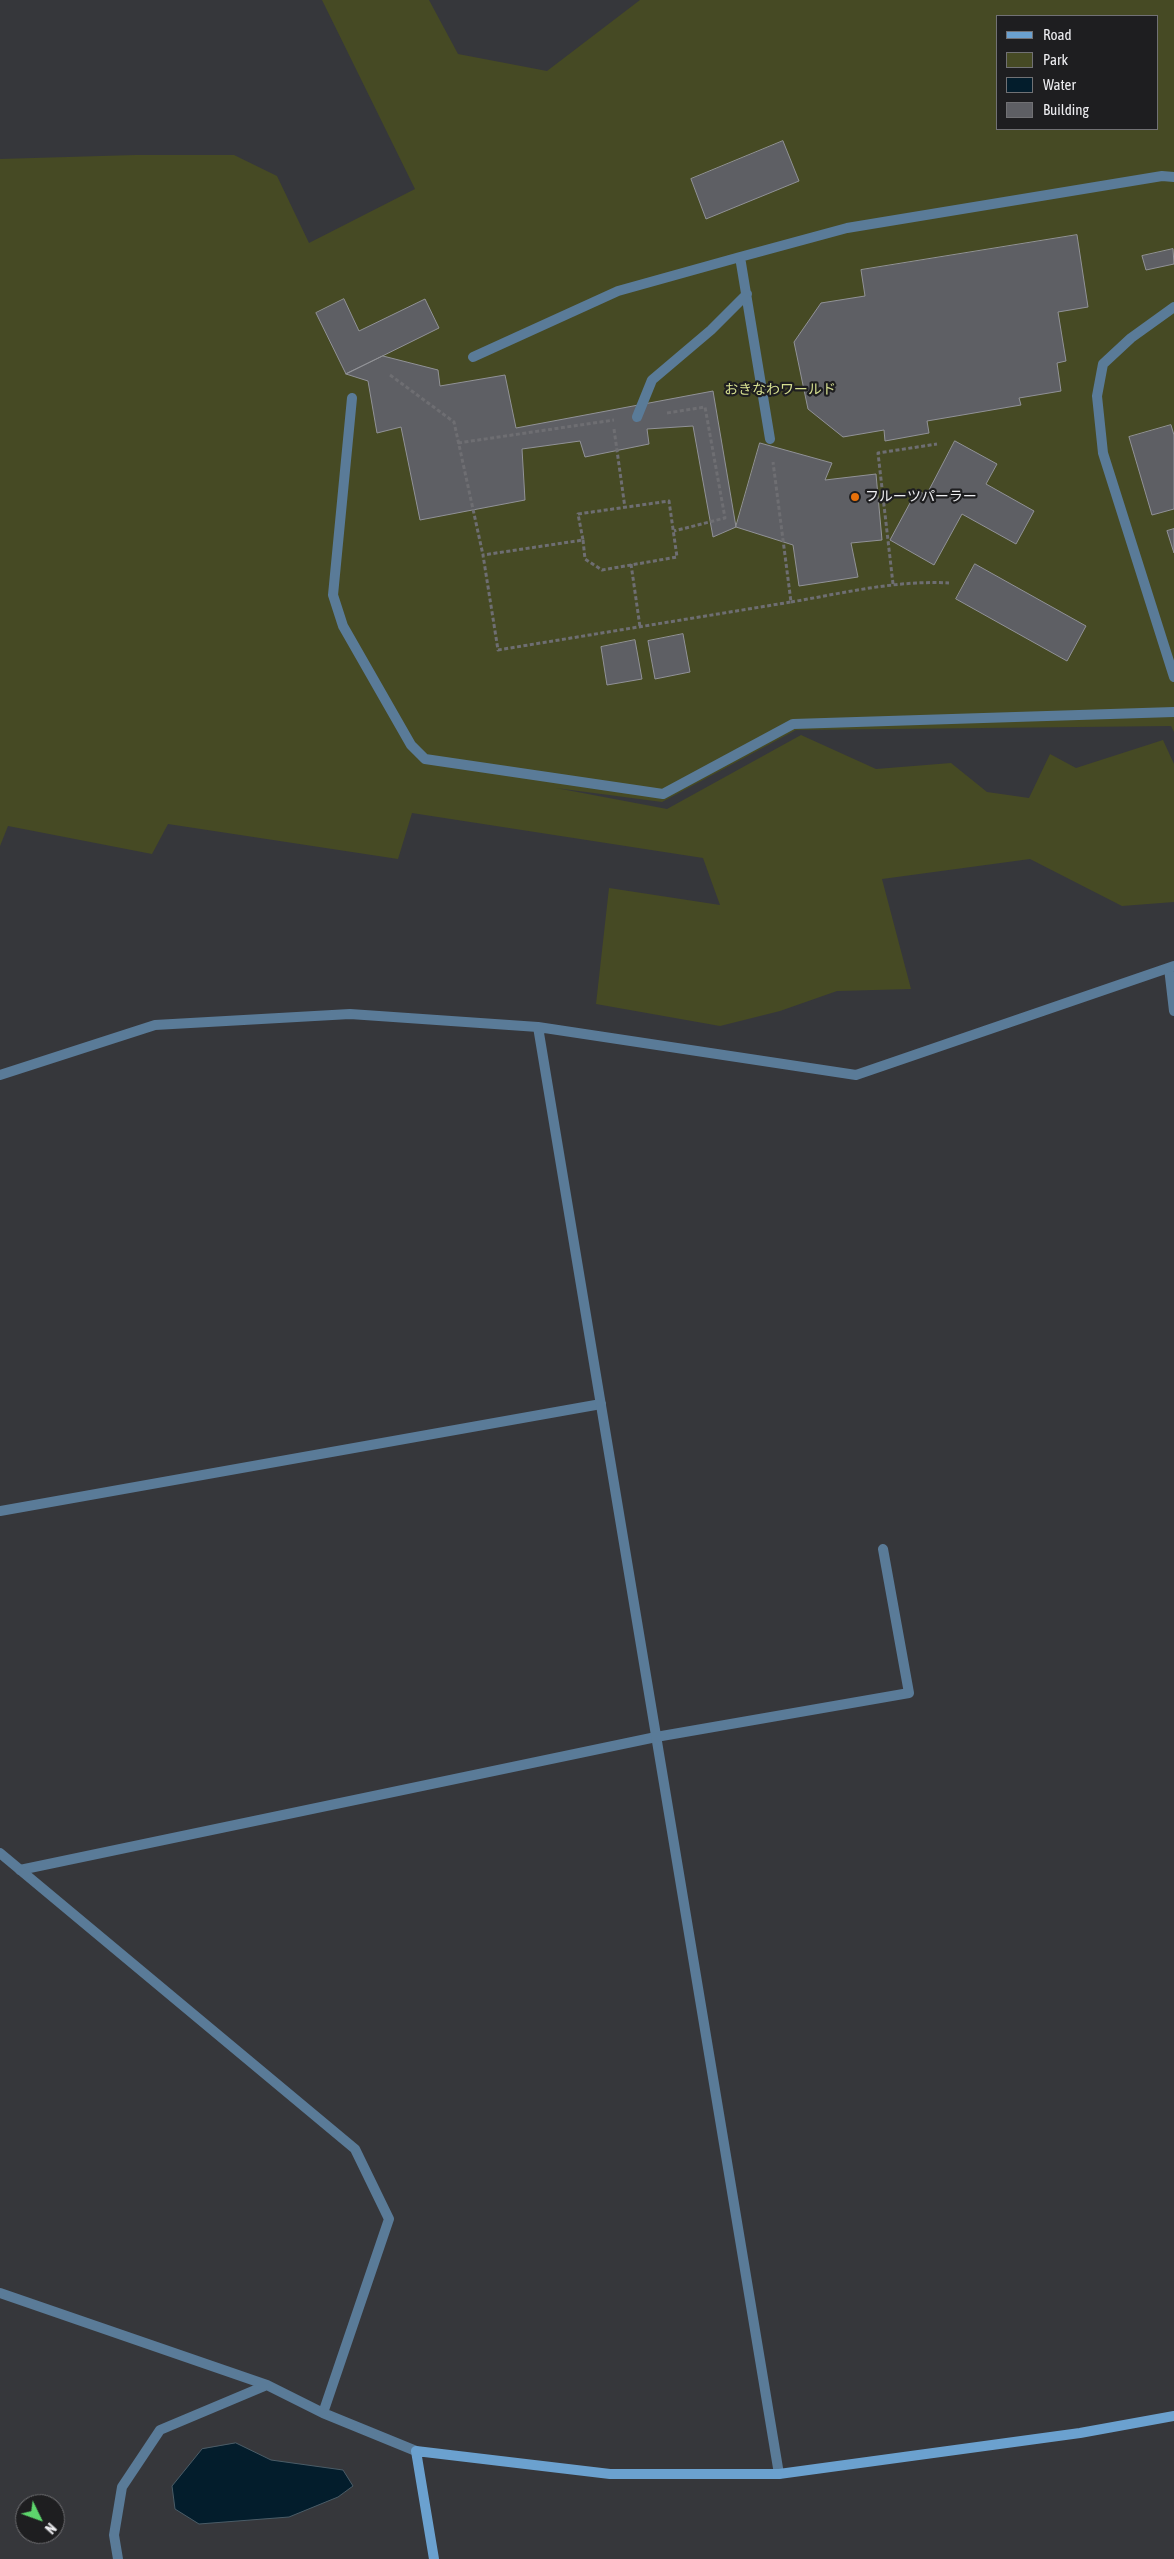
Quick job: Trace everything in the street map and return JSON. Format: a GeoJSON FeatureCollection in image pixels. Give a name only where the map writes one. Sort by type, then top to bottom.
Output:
{"type":"FeatureCollection","features":[{"type":"Feature","properties":{"kind":"street"},"geometry":{"type":"LineString","coordinates":[[473,357],[618,291],[846,228],[1162,176],[1174,177]]}},
{"type":"Feature","properties":{"kind":"street"},"geometry":{"type":"LineString","coordinates":[[740,257],[770,439]]}},
{"type":"Feature","properties":{"kind":"street"},"geometry":{"type":"LineString","coordinates":[[637,417],[652,380],[710,330],[747,294]]}},
{"type":"Feature","properties":{"kind":"street"},"geometry":{"type":"LineString","coordinates":[[1174,307],[1131,338],[1103,364],[1097,396],[1103,453],[1174,677]]}},
{"type":"Feature","properties":{"kind":"street"},"geometry":{"type":"LineString","coordinates":[[352,398],[333,595],[343,626],[411,745],[425,759],[663,794],[792,724],[1174,712]]}},
{"type":"Feature","properties":{"kind":"street"},"geometry":{"type":"LineString","coordinates":[[0,1076],[155,1025],[350,1014],[538,1027],[856,1075],[1172,967],[1174,1011]]}},
{"type":"Feature","properties":{"kind":"street"},"geometry":{"type":"LineString","coordinates":[[538,1027],[779,2474]]}},
{"type":"Feature","properties":{"kind":"street"},"geometry":{"type":"LineString","coordinates":[[0,1511],[601,1404]]}},
{"type":"Feature","properties":{"kind":"street"},"geometry":{"type":"LineString","coordinates":[[20,1870],[656,1737],[909,1693],[883,1549]]}},
{"type":"Feature","properties":{"kind":"street"},"geometry":{"type":"LineString","coordinates":[[0,1853],[355,2149],[389,2219],[323,2413]]}},
{"type":"Feature","properties":{"kind":"street"},"geometry":{"type":"LineString","coordinates":[[0,2294],[266,2385],[323,2413],[416,2451],[610,2474],[779,2474],[1080,2433],[1174,2416]]}},
{"type":"Feature","properties":{"kind":"street"},"geometry":{"type":"LineString","coordinates":[[118,2559],[114,2535],[122,2487],[160,2430],[266,2385]]}},
{"type":"Feature","properties":{"kind":"street"},"geometry":{"type":"LineString","coordinates":[[416,2451],[434,2559]]}},
{"type":"Feature","properties":{"kind":"path"},"geometry":{"type":"LineString","coordinates":[[390,375],[454,422],[483,555],[498,650],[892,584],[917,581],[950,584]]}},
{"type":"Feature","properties":{"kind":"path"},"geometry":{"type":"LineString","coordinates":[[613,420],[625,508]]}},
{"type":"Feature","properties":{"kind":"path"},"geometry":{"type":"LineString","coordinates":[[770,439],[792,602]]}},
{"type":"Feature","properties":{"kind":"path"},"geometry":{"type":"LineString","coordinates":[[892,584],[878,454],[937,444]]}},
{"type":"Feature","properties":{"kind":"path"},"geometry":{"type":"LineString","coordinates":[[670,501],[677,556],[602,570],[585,559],[578,514],[625,508],[670,501]]}},
{"type":"Feature","properties":{"kind":"path"},"geometry":{"type":"LineString","coordinates":[[674,531],[725,518]]}},
{"type":"Feature","properties":{"kind":"path"},"geometry":{"type":"LineString","coordinates":[[483,555],[583,540]]}},
{"type":"Feature","properties":{"kind":"path"},"geometry":{"type":"LineString","coordinates":[[630,564],[640,626]]}},
{"type":"Feature","properties":{"kind":"green space","name":"おきなわワールド"},"geometry":{"type":"Polygon","coordinates":[[[322,0],[429,0],[458,54],[547,71],[640,0],[1174,0],[1174,732],[1171,726],[796,730],[662,802],[556,788],[667,809],[801,735],[876,769],[951,763],[987,792],[1029,798],[1050,754],[1076,768],[1163,740],[1174,764],[1174,902],[1122,906],[1030,859],[882,879],[911,989],[837,991],[780,1011],[720,1026],[596,1004],[609,888],[720,905],[703,858],[412,813],[398,859],[168,824],[152,854],[8,826],[0,846],[0,159],[135,155],[234,155],[277,176],[309,243],[415,189],[322,0]]]}},
{"type":"Feature","properties":{"kind":"water"},"geometry":{"type":"Polygon","coordinates":[[[236,2443],[271,2460],[343,2470],[353,2486],[338,2497],[289,2517],[199,2524],[175,2509],[172,2486],[202,2449],[236,2443]]]}},
{"type":"Feature","properties":{"kind":"building"},"geometry":{"type":"Polygon","coordinates":[[[783,141],[799,181],[706,219],[691,179],[783,141]]]}},
{"type":"Feature","properties":{"kind":"building"},"geometry":{"type":"Polygon","coordinates":[[[1077,235],[1088,307],[1058,312],[1066,361],[1057,363],[1061,391],[1019,398],[1021,405],[927,421],[929,433],[885,441],[884,430],[843,437],[808,409],[794,342],[821,303],[865,296],[861,270],[1077,235]]]}},
{"type":"Feature","properties":{"kind":"building"},"geometry":{"type":"Polygon","coordinates":[[[1173,249],[1174,264],[1146,270],[1142,256],[1173,249]]]}},
{"type":"Feature","properties":{"kind":"building"},"geometry":{"type":"Polygon","coordinates":[[[344,299],[359,331],[425,299],[439,328],[346,374],[316,313],[344,299]]]}},
{"type":"Feature","properties":{"kind":"building"},"geometry":{"type":"Polygon","coordinates":[[[383,356],[438,370],[440,386],[505,375],[516,428],[713,391],[736,527],[713,537],[693,426],[647,429],[649,444],[585,457],[580,441],[522,449],[525,500],[420,520],[401,427],[377,433],[368,381],[346,374],[383,356]]]}},
{"type":"Feature","properties":{"kind":"building"},"geometry":{"type":"Polygon","coordinates":[[[1171,425],[1174,435],[1174,509],[1152,515],[1129,437],[1171,425]]]}},
{"type":"Feature","properties":{"kind":"building"},"geometry":{"type":"Polygon","coordinates":[[[955,441],[997,464],[986,484],[1034,511],[1016,544],[962,514],[934,565],[890,540],[917,490],[926,495],[955,441]]]}},
{"type":"Feature","properties":{"kind":"building"},"geometry":{"type":"Polygon","coordinates":[[[760,443],[832,463],[825,480],[876,474],[882,540],[851,543],[858,577],[799,586],[793,545],[736,527],[760,443]]]}},
{"type":"Feature","properties":{"kind":"building"},"geometry":{"type":"Polygon","coordinates":[[[1174,529],[1174,553],[1167,531],[1174,529]]]}},
{"type":"Feature","properties":{"kind":"building"},"geometry":{"type":"Polygon","coordinates":[[[975,564],[1086,626],[1067,661],[956,599],[975,564]]]}},
{"type":"Feature","properties":{"kind":"building"},"geometry":{"type":"Polygon","coordinates":[[[683,634],[690,672],[655,679],[648,641],[683,634]]]}},
{"type":"Feature","properties":{"kind":"building"},"geometry":{"type":"Polygon","coordinates":[[[635,640],[642,679],[607,685],[601,647],[635,640]]]}},
{"type":"Feature","properties":{"kind":"place","name":"フルーツパーラー"},"geometry":{"type":"Point","coordinates":[855,497]}}]}
